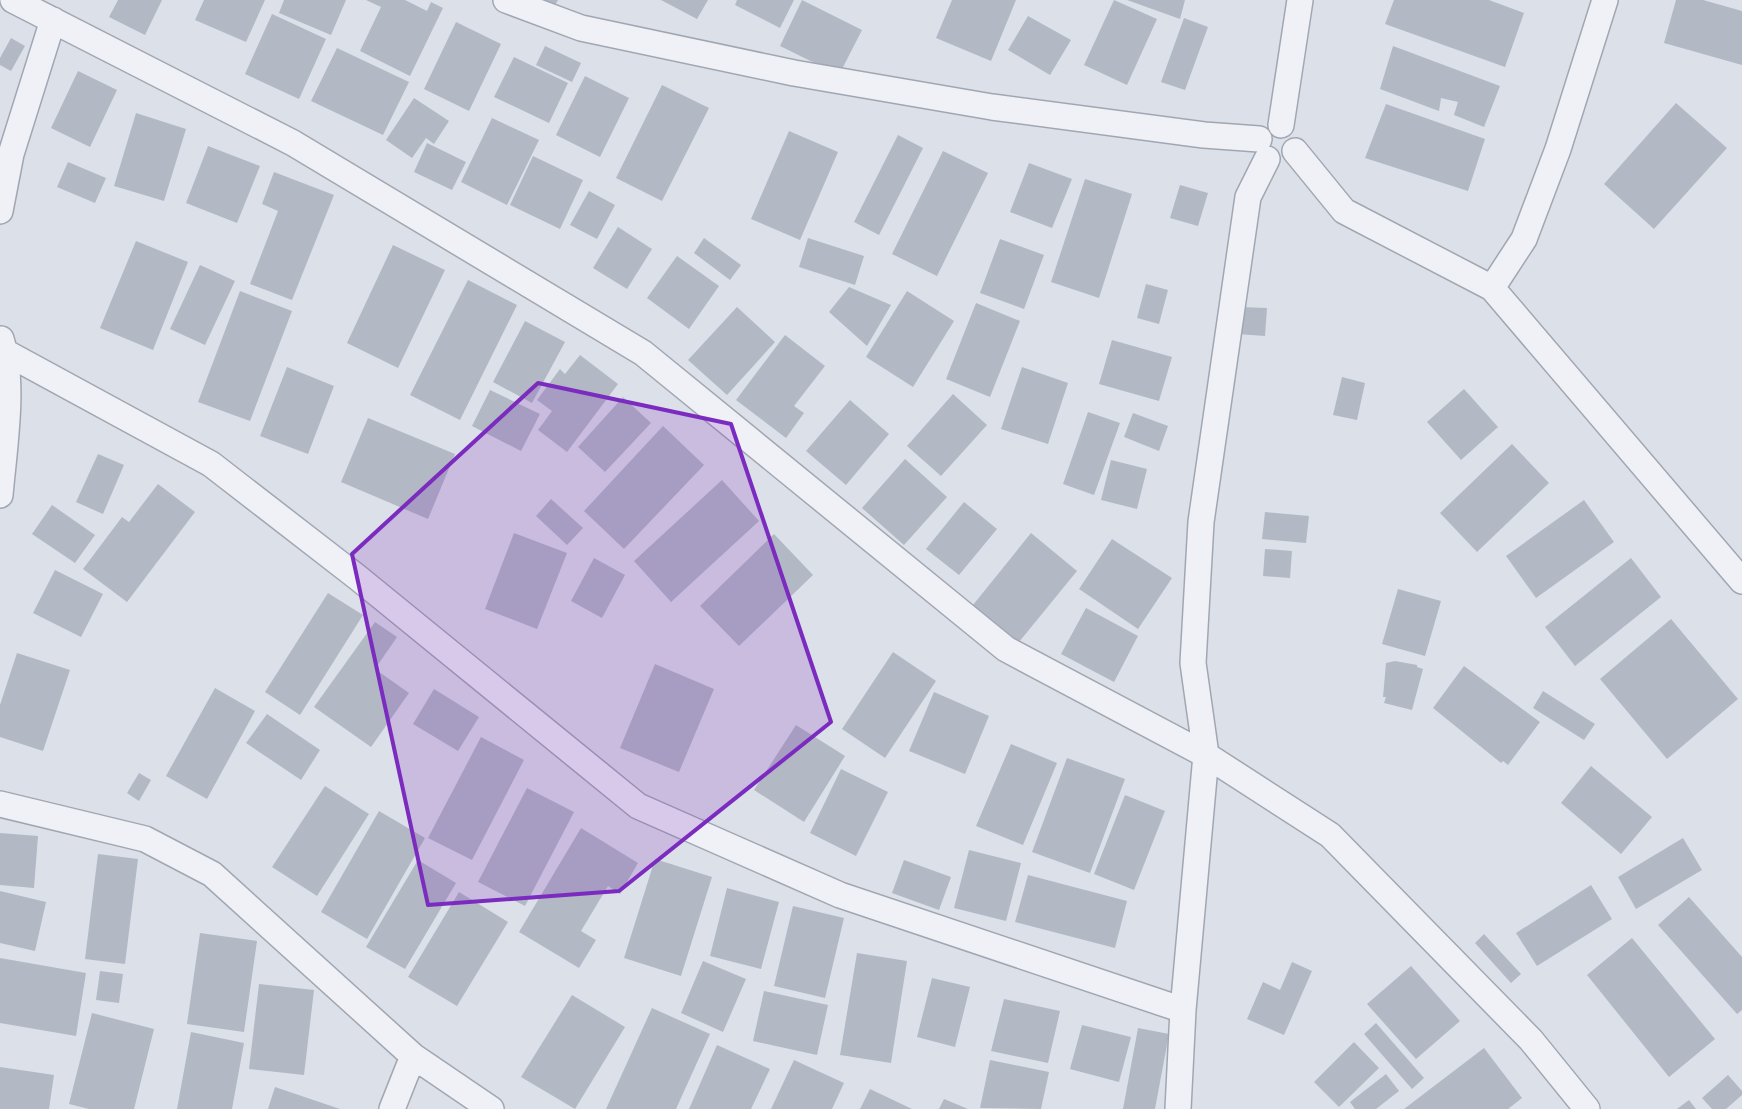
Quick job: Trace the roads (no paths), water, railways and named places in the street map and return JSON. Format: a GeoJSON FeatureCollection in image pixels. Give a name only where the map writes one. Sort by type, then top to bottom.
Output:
{"type":"FeatureCollection","features":[{"type":"Feature","properties":{"kind":"street"},"geometry":{"type":"LineString","coordinates":[[13,0],[293,143],[643,353],[1006,649],[1206,755],[1330,835],[1531,1040],[1587,1109]]}},
{"type":"Feature","properties":{"kind":"street"},"geometry":{"type":"LineString","coordinates":[[506,0],[581,28],[794,73],[992,107],[1204,135],[1263,149],[1283,162],[1295,151],[1296,140],[1294,134],[1286,126],[1270,126],[1263,149],[1248,197],[1201,522],[1193,663],[1206,755],[1183,1010],[1178,1109]]}},
{"type":"Feature","properties":{"kind":"street"},"geometry":{"type":"LineString","coordinates":[[1281,125],[1300,0]]}},
{"type":"Feature","properties":{"kind":"street"},"geometry":{"type":"LineString","coordinates":[[1492,288],[1524,239],[1558,149],[1605,0]]}},
{"type":"Feature","properties":{"kind":"street"},"geometry":{"type":"LineString","coordinates":[[0,210],[11,154],[52,20]]}},
{"type":"Feature","properties":{"kind":"street"},"geometry":{"type":"LineString","coordinates":[[1295,151],[1344,211],[1492,288],[1742,581]]}},
{"type":"Feature","properties":{"kind":"street"},"geometry":{"type":"LineString","coordinates":[[3,344],[211,464],[358,577],[638,806],[840,895],[1183,1010]]}},
{"type":"Feature","properties":{"kind":"street"},"geometry":{"type":"LineString","coordinates":[[0,496],[7,406],[3,344]]}},
{"type":"Feature","properties":{"kind":"street"},"geometry":{"type":"LineString","coordinates":[[0,804],[145,839],[212,874],[413,1056],[491,1109]]}},
{"type":"Feature","properties":{"kind":"street"},"geometry":{"type":"LineString","coordinates":[[392,1109],[413,1056]]}}]}
